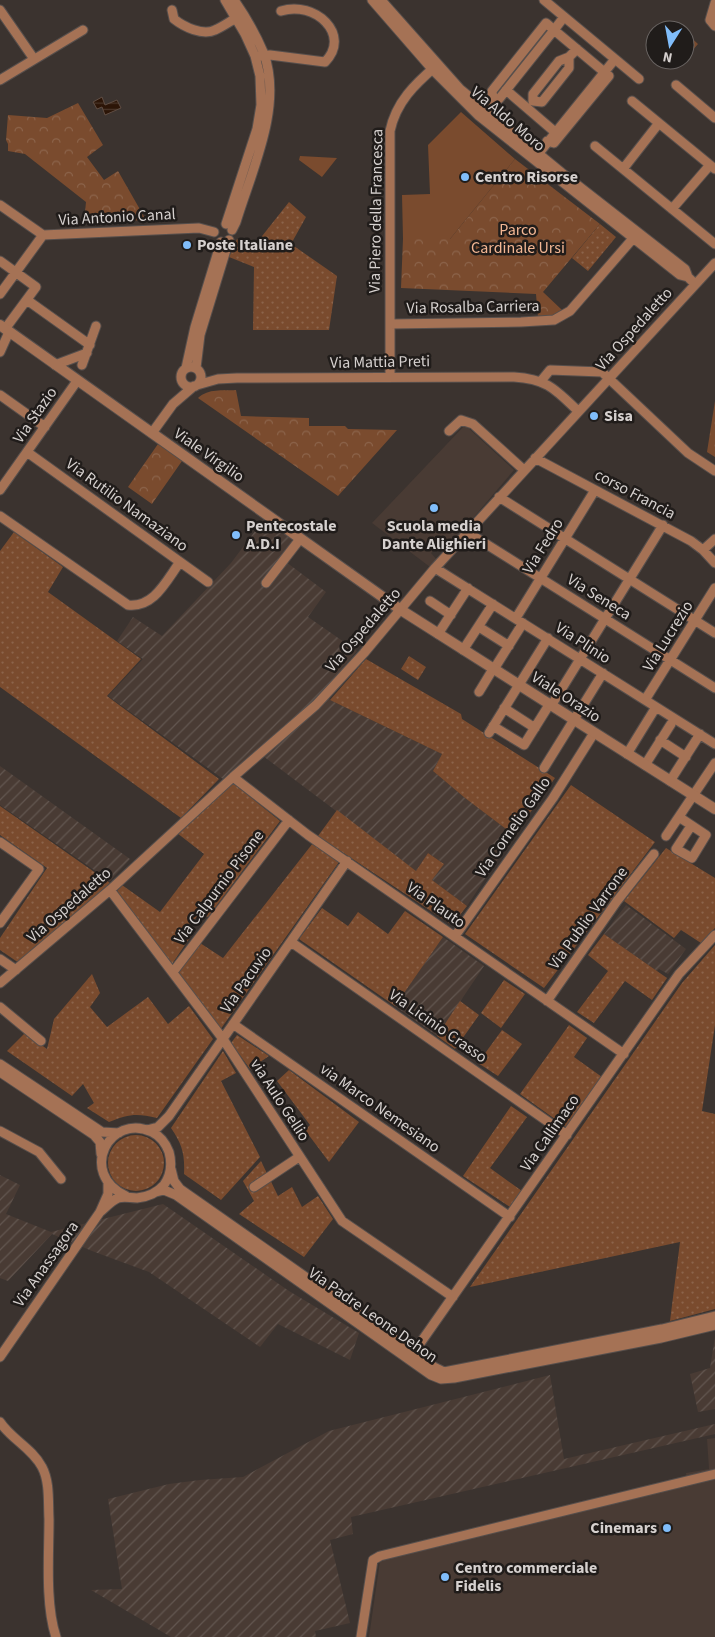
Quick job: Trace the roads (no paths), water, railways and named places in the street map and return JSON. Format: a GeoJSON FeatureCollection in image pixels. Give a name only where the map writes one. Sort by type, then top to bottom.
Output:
{"type":"FeatureCollection","features":[{"type":"Feature","properties":{"kind":"street"},"geometry":{"type":"LineString","coordinates":[[225,0],[260,56]]}},
{"type":"Feature","properties":{"kind":"street"},"geometry":{"type":"LineString","coordinates":[[152,434],[173,404],[201,379],[194,369],[195,326],[225,241],[232,236],[229,227],[257,129],[261,105],[260,56],[250,24],[234,0]]}},
{"type":"Feature","properties":{"kind":"street"},"geometry":{"type":"LineString","coordinates":[[372,0],[435,67]]}},
{"type":"Feature","properties":{"kind":"street"},"geometry":{"type":"LineString","coordinates":[[381,0],[435,67]]}},
{"type":"Feature","properties":{"kind":"street"},"geometry":{"type":"LineString","coordinates":[[544,0],[639,79]]}},
{"type":"Feature","properties":{"kind":"street"},"geometry":{"type":"LineString","coordinates":[[715,3],[710,20],[715,26]]}},
{"type":"Feature","properties":{"kind":"street"},"geometry":{"type":"LineString","coordinates":[[260,56],[325,62],[331,56],[333,36],[323,18],[310,10],[294,8],[281,11]]}},
{"type":"Feature","properties":{"kind":"street"},"geometry":{"type":"LineString","coordinates":[[0,10],[34,59]]}},
{"type":"Feature","properties":{"kind":"street"},"geometry":{"type":"LineString","coordinates":[[172,10],[174,19],[182,26],[213,32],[236,18]]}},
{"type":"Feature","properties":{"kind":"street"},"geometry":{"type":"LineString","coordinates":[[493,99],[499,99],[564,17]]}},
{"type":"Feature","properties":{"kind":"street"},"geometry":{"type":"LineString","coordinates":[[481,113],[493,99],[492,91],[546,23],[609,76],[554,143],[547,142]]}},
{"type":"Feature","properties":{"kind":"street"},"geometry":{"type":"LineString","coordinates":[[0,80],[83,30]]}},
{"type":"Feature","properties":{"kind":"street"},"geometry":{"type":"LineString","coordinates":[[530,105],[533,94],[559,61],[570,58],[577,49]]}},
{"type":"Feature","properties":{"kind":"street"},"geometry":{"type":"LineString","coordinates":[[535,156],[615,60]]}},
{"type":"Feature","properties":{"kind":"street","name":"Via Aldo Moro"},"geometry":{"type":"LineString","coordinates":[[435,67],[481,113],[636,236],[685,270],[688,277],[696,284]]}},
{"type":"Feature","properties":{"kind":"street","name":"Via Piero della Francesca"},"geometry":{"type":"LineString","coordinates":[[390,376],[390,130],[398,107],[403,99],[435,67]]}},
{"type":"Feature","properties":{"kind":"street"},"geometry":{"type":"LineString","coordinates":[[676,85],[715,118]]}},
{"type":"Feature","properties":{"kind":"street"},"geometry":{"type":"LineString","coordinates":[[506,90],[530,105],[555,132]]}},
{"type":"Feature","properties":{"kind":"street"},"geometry":{"type":"LineString","coordinates":[[632,101],[712,167],[672,209]]}},
{"type":"Feature","properties":{"kind":"street"},"geometry":{"type":"LineString","coordinates":[[623,169],[659,123]]}},
{"type":"Feature","properties":{"kind":"street"},"geometry":{"type":"LineString","coordinates":[[595,146],[715,244]]}},
{"type":"Feature","properties":{"kind":"street","name":"Via Antonio Canal"},"geometry":{"type":"LineString","coordinates":[[0,205],[43,235],[199,228],[214,232]]}},
{"type":"Feature","properties":{"kind":"street"},"geometry":{"type":"LineString","coordinates":[[225,241],[214,237],[214,232],[218,225],[229,227]]}},
{"type":"Feature","properties":{"kind":"street"},"geometry":{"type":"LineString","coordinates":[[0,294],[43,235]]}},
{"type":"Feature","properties":{"kind":"street","name":"Via Rosalba Carriera"},"geometry":{"type":"LineString","coordinates":[[390,324],[554,320],[570,311],[636,236]]}},
{"type":"Feature","properties":{"kind":"street"},"geometry":{"type":"LineString","coordinates":[[0,261],[36,287],[5,329],[0,352]]}},
{"type":"Feature","properties":{"kind":"street","name":"Via Ospedaletto"},"geometry":{"type":"LineString","coordinates":[[0,983],[110,890],[233,777],[316,705],[401,610],[467,532],[715,263]]}},
{"type":"Feature","properties":{"kind":"street"},"geometry":{"type":"LineString","coordinates":[[27,300],[88,349]]}},
{"type":"Feature","properties":{"kind":"street"},"geometry":{"type":"LineString","coordinates":[[82,365],[96,326]]}},
{"type":"Feature","properties":{"kind":"street","name":"Viale Virgilio"},"geometry":{"type":"LineString","coordinates":[[5,329],[401,610]]}},
{"type":"Feature","properties":{"kind":"street"},"geometry":{"type":"LineString","coordinates":[[55,365],[88,349]]}},
{"type":"Feature","properties":{"kind":"street"},"geometry":{"type":"LineString","coordinates":[[194,369],[182,372],[182,378],[184,384],[195,386]]}},
{"type":"Feature","properties":{"kind":"street","name":"Via Mattia Preti"},"geometry":{"type":"LineString","coordinates":[[194,369],[218,379]]}},
{"type":"Feature","properties":{"kind":"street"},"geometry":{"type":"LineString","coordinates":[[541,381],[550,370],[599,371],[688,453],[715,471]]}},
{"type":"Feature","properties":{"kind":"street","name":"Via Mattia Preti"},"geometry":{"type":"LineString","coordinates":[[195,386],[218,379],[514,376],[541,381],[555,390],[578,411]]}},
{"type":"Feature","properties":{"kind":"street"},"geometry":{"type":"LineString","coordinates":[[173,404],[182,378]]}},
{"type":"Feature","properties":{"kind":"street","name":"Via Stazio"},"geometry":{"type":"LineString","coordinates":[[0,490],[77,381]]}},
{"type":"Feature","properties":{"kind":"street"},"geometry":{"type":"LineString","coordinates":[[0,395],[46,427]]}},
{"type":"Feature","properties":{"kind":"street"},"geometry":{"type":"LineString","coordinates":[[449,431],[461,420],[473,424],[524,470]]}},
{"type":"Feature","properties":{"kind":"street","name":"Via Rutilio Namaziano"},"geometry":{"type":"LineString","coordinates":[[28,452],[208,582]]}},
{"type":"Feature","properties":{"kind":"street","name":"corso Francia"},"geometry":{"type":"LineString","coordinates":[[535,458],[664,525],[691,541],[715,563]]}},
{"type":"Feature","properties":{"kind":"street","name":"Via Fedro"},"geometry":{"type":"LineString","coordinates":[[479,692],[509,646],[519,621],[541,578],[595,490]]}},
{"type":"Feature","properties":{"kind":"street"},"geometry":{"type":"LineString","coordinates":[[499,497],[715,633]]}},
{"type":"Feature","properties":{"kind":"street"},"geometry":{"type":"LineString","coordinates":[[0,516],[128,605],[138,606],[148,602],[156,595],[180,562]]}},
{"type":"Feature","properties":{"kind":"street"},"geometry":{"type":"LineString","coordinates":[[548,638],[491,729],[524,745],[664,525]]}},
{"type":"Feature","properties":{"kind":"street","name":"Via Seneca"},"geometry":{"type":"LineString","coordinates":[[467,532],[715,688]]}},
{"type":"Feature","properties":{"kind":"street"},"geometry":{"type":"LineString","coordinates":[[266,583],[300,538]]}},
{"type":"Feature","properties":{"kind":"street"},"geometry":{"type":"LineString","coordinates":[[703,550],[715,539]]}},
{"type":"Feature","properties":{"kind":"street","name":"Via Plinio"},"geometry":{"type":"LineString","coordinates":[[435,568],[715,744]]}},
{"type":"Feature","properties":{"kind":"street"},"geometry":{"type":"LineString","coordinates":[[438,634],[468,588]]}},
{"type":"Feature","properties":{"kind":"street","name":"Via Lucrezio"},"geometry":{"type":"LineString","coordinates":[[646,700],[715,588]]}},
{"type":"Feature","properties":{"kind":"street"},"geometry":{"type":"LineString","coordinates":[[430,602],[451,615]]}},
{"type":"Feature","properties":{"kind":"street"},"geometry":{"type":"LineString","coordinates":[[463,650],[493,604]]}},
{"type":"Feature","properties":{"kind":"street","name":"Viale Orazio"},"geometry":{"type":"LineString","coordinates":[[401,610],[715,809]]}},
{"type":"Feature","properties":{"kind":"street"},"geometry":{"type":"LineString","coordinates":[[478,626],[509,646]]}},
{"type":"Feature","properties":{"kind":"street"},"geometry":{"type":"LineString","coordinates":[[544,768],[603,673]]}},
{"type":"Feature","properties":{"kind":"street"},"geometry":{"type":"LineString","coordinates":[[627,754],[656,707]]}},
{"type":"Feature","properties":{"kind":"street"},"geometry":{"type":"LineString","coordinates":[[504,708],[535,728]]}},
{"type":"Feature","properties":{"kind":"street"},"geometry":{"type":"LineString","coordinates":[[645,766],[671,724]]}},
{"type":"Feature","properties":{"kind":"street","name":"Via Cornelio Gallo"},"geometry":{"type":"LineString","coordinates":[[455,936],[552,798],[594,733]]}},
{"type":"Feature","properties":{"kind":"street"},"geometry":{"type":"LineString","coordinates":[[670,781],[700,734]]}},
{"type":"Feature","properties":{"kind":"street"},"geometry":{"type":"LineString","coordinates":[[660,740],[686,757]]}},
{"type":"Feature","properties":{"kind":"street"},"geometry":{"type":"LineString","coordinates":[[666,836],[693,795],[712,773],[715,762]]}},
{"type":"Feature","properties":{"kind":"street","name":"Via Plauto"},"geometry":{"type":"LineString","coordinates":[[233,777],[289,820],[624,1054]]}},
{"type":"Feature","properties":{"kind":"street"},"geometry":{"type":"LineString","coordinates":[[678,817],[691,826]]}},
{"type":"Feature","properties":{"kind":"street","name":"Via Calpurnio Pisone"},"geometry":{"type":"LineString","coordinates":[[173,972],[289,820]]}},
{"type":"Feature","properties":{"kind":"street"},"geometry":{"type":"LineString","coordinates":[[0,842],[39,869],[0,923]]}},
{"type":"Feature","properties":{"kind":"street","name":"Via Publio Varrone"},"geometry":{"type":"LineString","coordinates":[[547,1001],[617,901],[654,854]]}},
{"type":"Feature","properties":{"kind":"street","name":"Via Pacuvio"},"geometry":{"type":"LineString","coordinates":[[146,1130],[158,1127],[169,1116],[347,861]]}},
{"type":"Feature","properties":{"kind":"street","name":"via Aulo Gellio"},"geometry":{"type":"LineString","coordinates":[[110,890],[223,1039],[342,1221],[453,1297]]}},
{"type":"Feature","properties":{"kind":"street","name":"Via Callimaco"},"geometry":{"type":"LineString","coordinates":[[414,1352],[679,974],[715,935]]}},
{"type":"Feature","properties":{"kind":"street","name":"Via Licinio Crasso"},"geometry":{"type":"LineString","coordinates":[[291,942],[567,1135]]}},
{"type":"Feature","properties":{"kind":"street"},"geometry":{"type":"LineString","coordinates":[[0,959],[16,970]]}},
{"type":"Feature","properties":{"kind":"street"},"geometry":{"type":"LineString","coordinates":[[0,1007],[41,1041]]}},
{"type":"Feature","properties":{"kind":"street","name":"via Marco Nemesiano"},"geometry":{"type":"LineString","coordinates":[[233,1024],[510,1217]]}},
{"type":"Feature","properties":{"kind":"street"},"geometry":{"type":"LineString","coordinates":[[0,1064],[102,1132],[119,1133],[137,1128],[155,1134],[163,1140],[171,1159],[170,1169],[163,1186],[156,1192],[136,1198],[116,1192],[108,1184],[103,1174],[101,1148],[98,1138],[0,1072]]}},
{"type":"Feature","properties":{"kind":"street","name":"Via Pacuvio"},"geometry":{"type":"LineString","coordinates":[[168,1149],[162,1133],[169,1116]]}},
{"type":"Feature","properties":{"kind":"street"},"geometry":{"type":"LineString","coordinates":[[0,1131],[39,1152],[61,1179]]}},
{"type":"Feature","properties":{"kind":"street"},"geometry":{"type":"LineString","coordinates":[[101,1164],[106,1145],[119,1133]]}},
{"type":"Feature","properties":{"kind":"street"},"geometry":{"type":"LineString","coordinates":[[254,1187],[299,1157]]}},
{"type":"Feature","properties":{"kind":"street","name":"Via Padre Leone Dehon"},"geometry":{"type":"LineString","coordinates":[[170,1169],[174,1182],[180,1189],[439,1370],[450,1372],[662,1329],[715,1316]]}},
{"type":"Feature","properties":{"kind":"street","name":"Via Anassagora"},"geometry":{"type":"LineString","coordinates":[[0,1357],[100,1212],[108,1194],[108,1184]]}},
{"type":"Feature","properties":{"kind":"street","name":"Via Padre Leone Dehon"},"geometry":{"type":"LineString","coordinates":[[156,1192],[164,1190],[176,1195],[431,1375],[441,1379],[661,1338],[715,1325]]}},
{"type":"Feature","properties":{"kind":"street","name":"Via Anassagora"},"geometry":{"type":"LineString","coordinates":[[100,1212],[112,1201],[126,1196]]}},
{"type":"Feature","properties":{"kind":"street"},"geometry":{"type":"LineString","coordinates":[[0,1422],[12,1437],[38,1461],[46,1478],[51,1614],[56,1637]]}},
{"type":"Feature","properties":{"kind":"street"},"geometry":{"type":"LineString","coordinates":[[0,1432],[12,1437]]}},
{"type":"Feature","properties":{"kind":"street"},"geometry":{"type":"LineString","coordinates":[[361,1637],[373,1560],[380,1556],[715,1474]]}},
{"type":"Feature","properties":{"kind":"place","name":"Centro Risorse"},"geometry":{"type":"Point","coordinates":[465,177]}},
{"type":"Feature","properties":{"kind":"place","name":"Poste Italiane"},"geometry":{"type":"Point","coordinates":[187,245]}},
{"type":"Feature","properties":{"kind":"place","name":"Sisa"},"geometry":{"type":"Point","coordinates":[594,416]}},
{"type":"Feature","properties":{"kind":"place","name":"Scuola media Dante Alighieri"},"geometry":{"type":"Point","coordinates":[434,508]}},
{"type":"Feature","properties":{"kind":"place","name":"Pentecostale A.D.I"},"geometry":{"type":"Point","coordinates":[236,535]}},
{"type":"Feature","properties":{"kind":"place","name":"Cinemars"},"geometry":{"type":"Point","coordinates":[667,1528]}},
{"type":"Feature","properties":{"kind":"place","name":"Centro commerciale Fidelis"},"geometry":{"type":"Point","coordinates":[445,1577]}},
{"type":"Feature","properties":{"kind":"park label","name":"Parco Cardinale Ursi"},"geometry":{"type":"Point","coordinates":[518,239]}}]}
